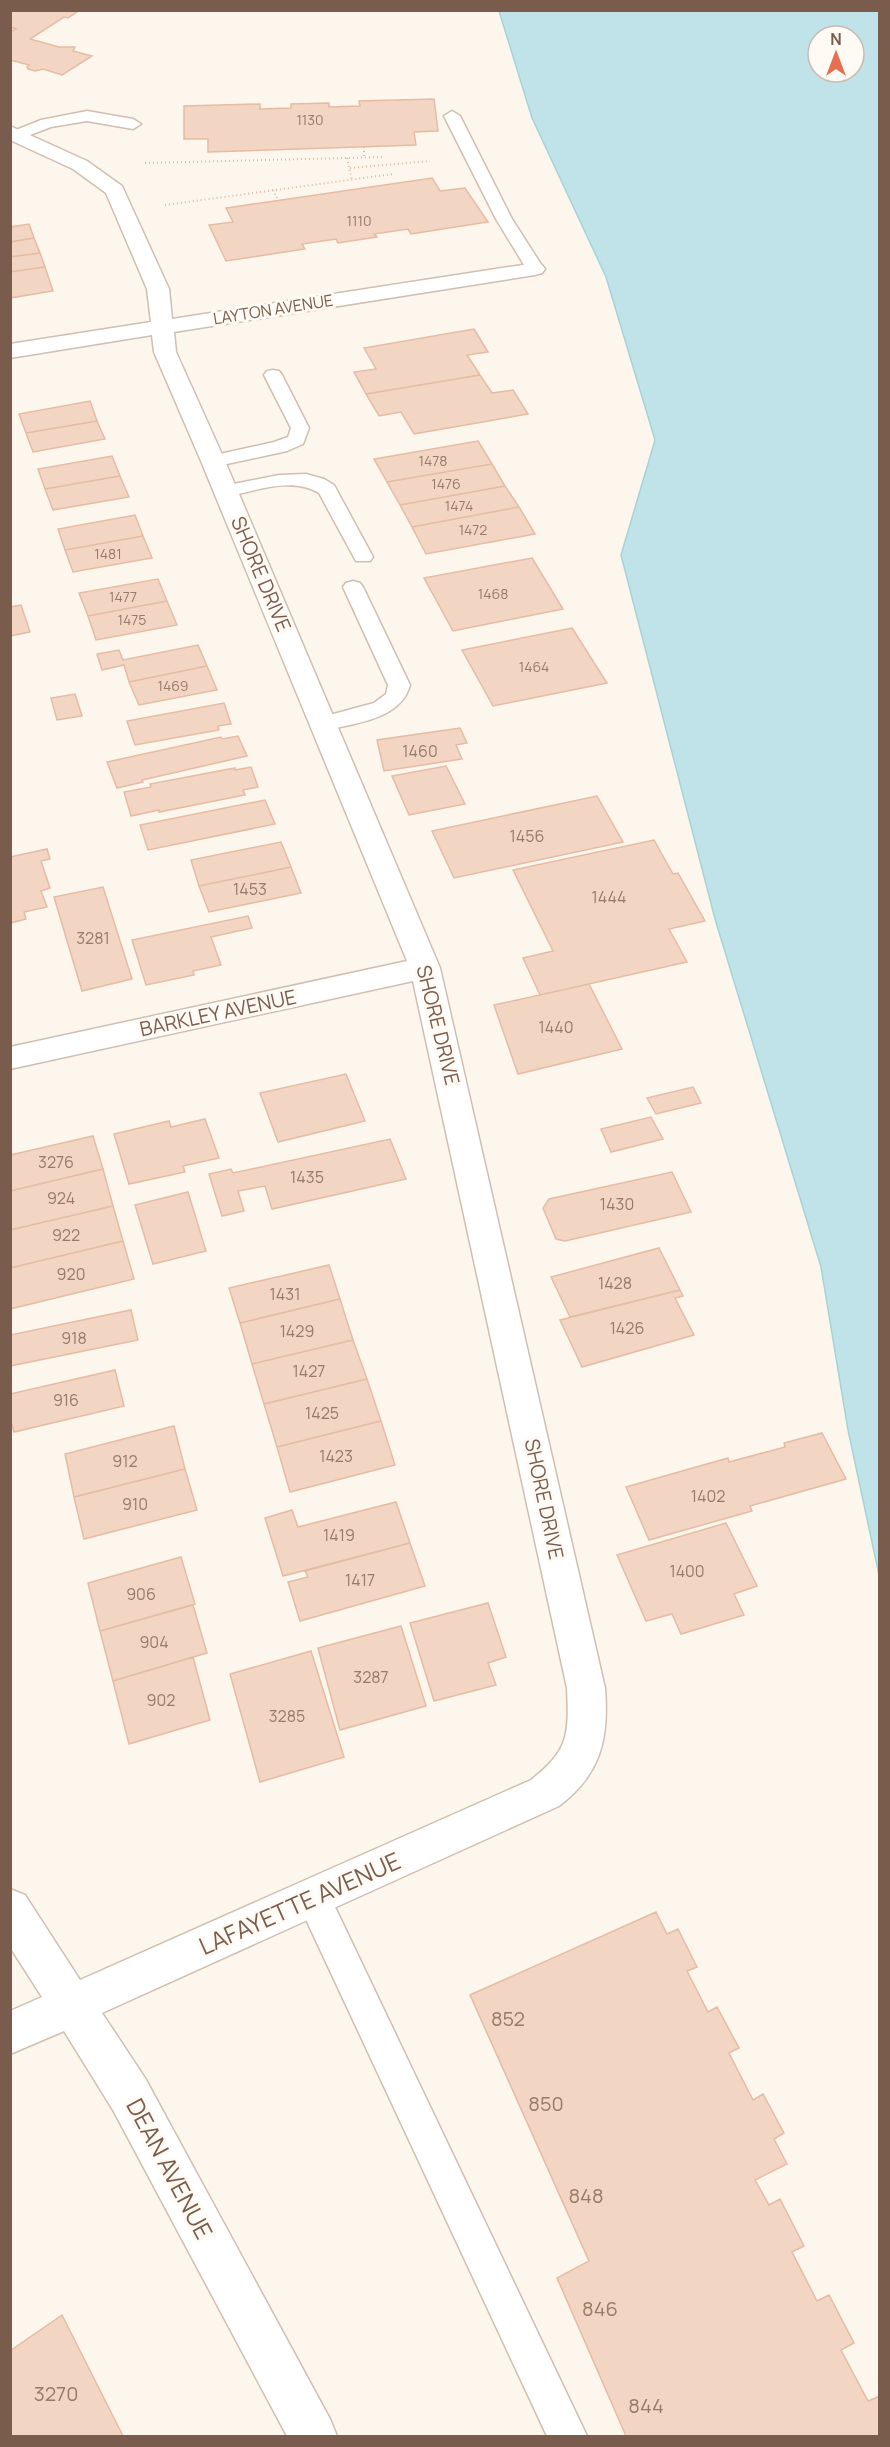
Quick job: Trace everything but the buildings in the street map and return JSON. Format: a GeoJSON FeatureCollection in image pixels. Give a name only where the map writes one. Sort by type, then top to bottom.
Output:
{"type":"FeatureCollection","features":[{"type":"Feature","properties":{"kind":"street","name":"SHORE DRIVE"},"geometry":{"type":"LineString","coordinates":[[14,134],[80,165],[115,190],[158,290],[165,352],[226,491],[425,968],[586,1688],[588,1725],[585,1743],[578,1760]]}},
{"type":"Feature","properties":{"kind":"street","name":"LAYTON AVENUE"},"geometry":{"type":"LineString","coordinates":[[10,351],[535,269]]}},
{"type":"Feature","properties":{"kind":"street","name":"BARKLEY AVENUE"},"geometry":{"type":"LineString","coordinates":[[10,1058],[425,968]]}},
{"type":"Feature","properties":{"kind":"street","name":"LAFAYETTE AVENUE"},"geometry":{"type":"LineString","coordinates":[[10,2033],[545,1793],[570,1773],[578,1760]]}},
{"type":"Feature","properties":{"kind":"street","name":"DEAN AVENUE"},"geometry":{"type":"LineString","coordinates":[[10,1909],[129,2094],[313,2436]]}},
{"type":"Feature","properties":{"kind":"lane"},"geometry":{"type":"LineString","coordinates":[[14,134],[46,123],[87,116],[133,124]]}},
{"type":"Feature","properties":{"kind":"lane"},"geometry":{"type":"LineString","coordinates":[[452,116],[504,219],[535,269]]}},
{"type":"Feature","properties":{"kind":"lane"},"geometry":{"type":"LineString","coordinates":[[213,461],[280,447],[296,440],[300,428],[273,375]]}},
{"type":"Feature","properties":{"kind":"lane"},"geometry":{"type":"LineString","coordinates":[[226,491],[294,479],[320,483],[327,489],[363,556]]}},
{"type":"Feature","properties":{"kind":"lane"},"geometry":{"type":"LineString","coordinates":[[323,724],[382,708],[396,697],[399,685],[353,587]]}},
{"type":"Feature","properties":{"kind":"lane"},"geometry":{"type":"LineString","coordinates":[[313,1898],[567,2436]]}},
{"type":"Feature","properties":{"kind":"path"},"geometry":{"type":"LineString","coordinates":[[364,147],[364,157]]}},
{"type":"Feature","properties":{"kind":"path"},"geometry":{"type":"LineString","coordinates":[[80,165],[385,157]]}},
{"type":"Feature","properties":{"kind":"path"},"geometry":{"type":"LineString","coordinates":[[350,168],[472,157]]}},
{"type":"Feature","properties":{"kind":"path"},"geometry":{"type":"LineString","coordinates":[[347,158],[352,180]]}},
{"type":"Feature","properties":{"kind":"path"},"geometry":{"type":"LineString","coordinates":[[124,210],[393,174]]}},
{"type":"Feature","properties":{"kind":"path"},"geometry":{"type":"LineString","coordinates":[[273,190],[278,200]]}},
{"type":"Feature","properties":{"kind":"water"},"geometry":{"type":"Polygon","coordinates":[[[499,11],[879,11],[879,1575],[848,1430],[821,1267],[715,919],[621,555],[655,440],[606,277],[532,118],[499,11]]]}}]}
